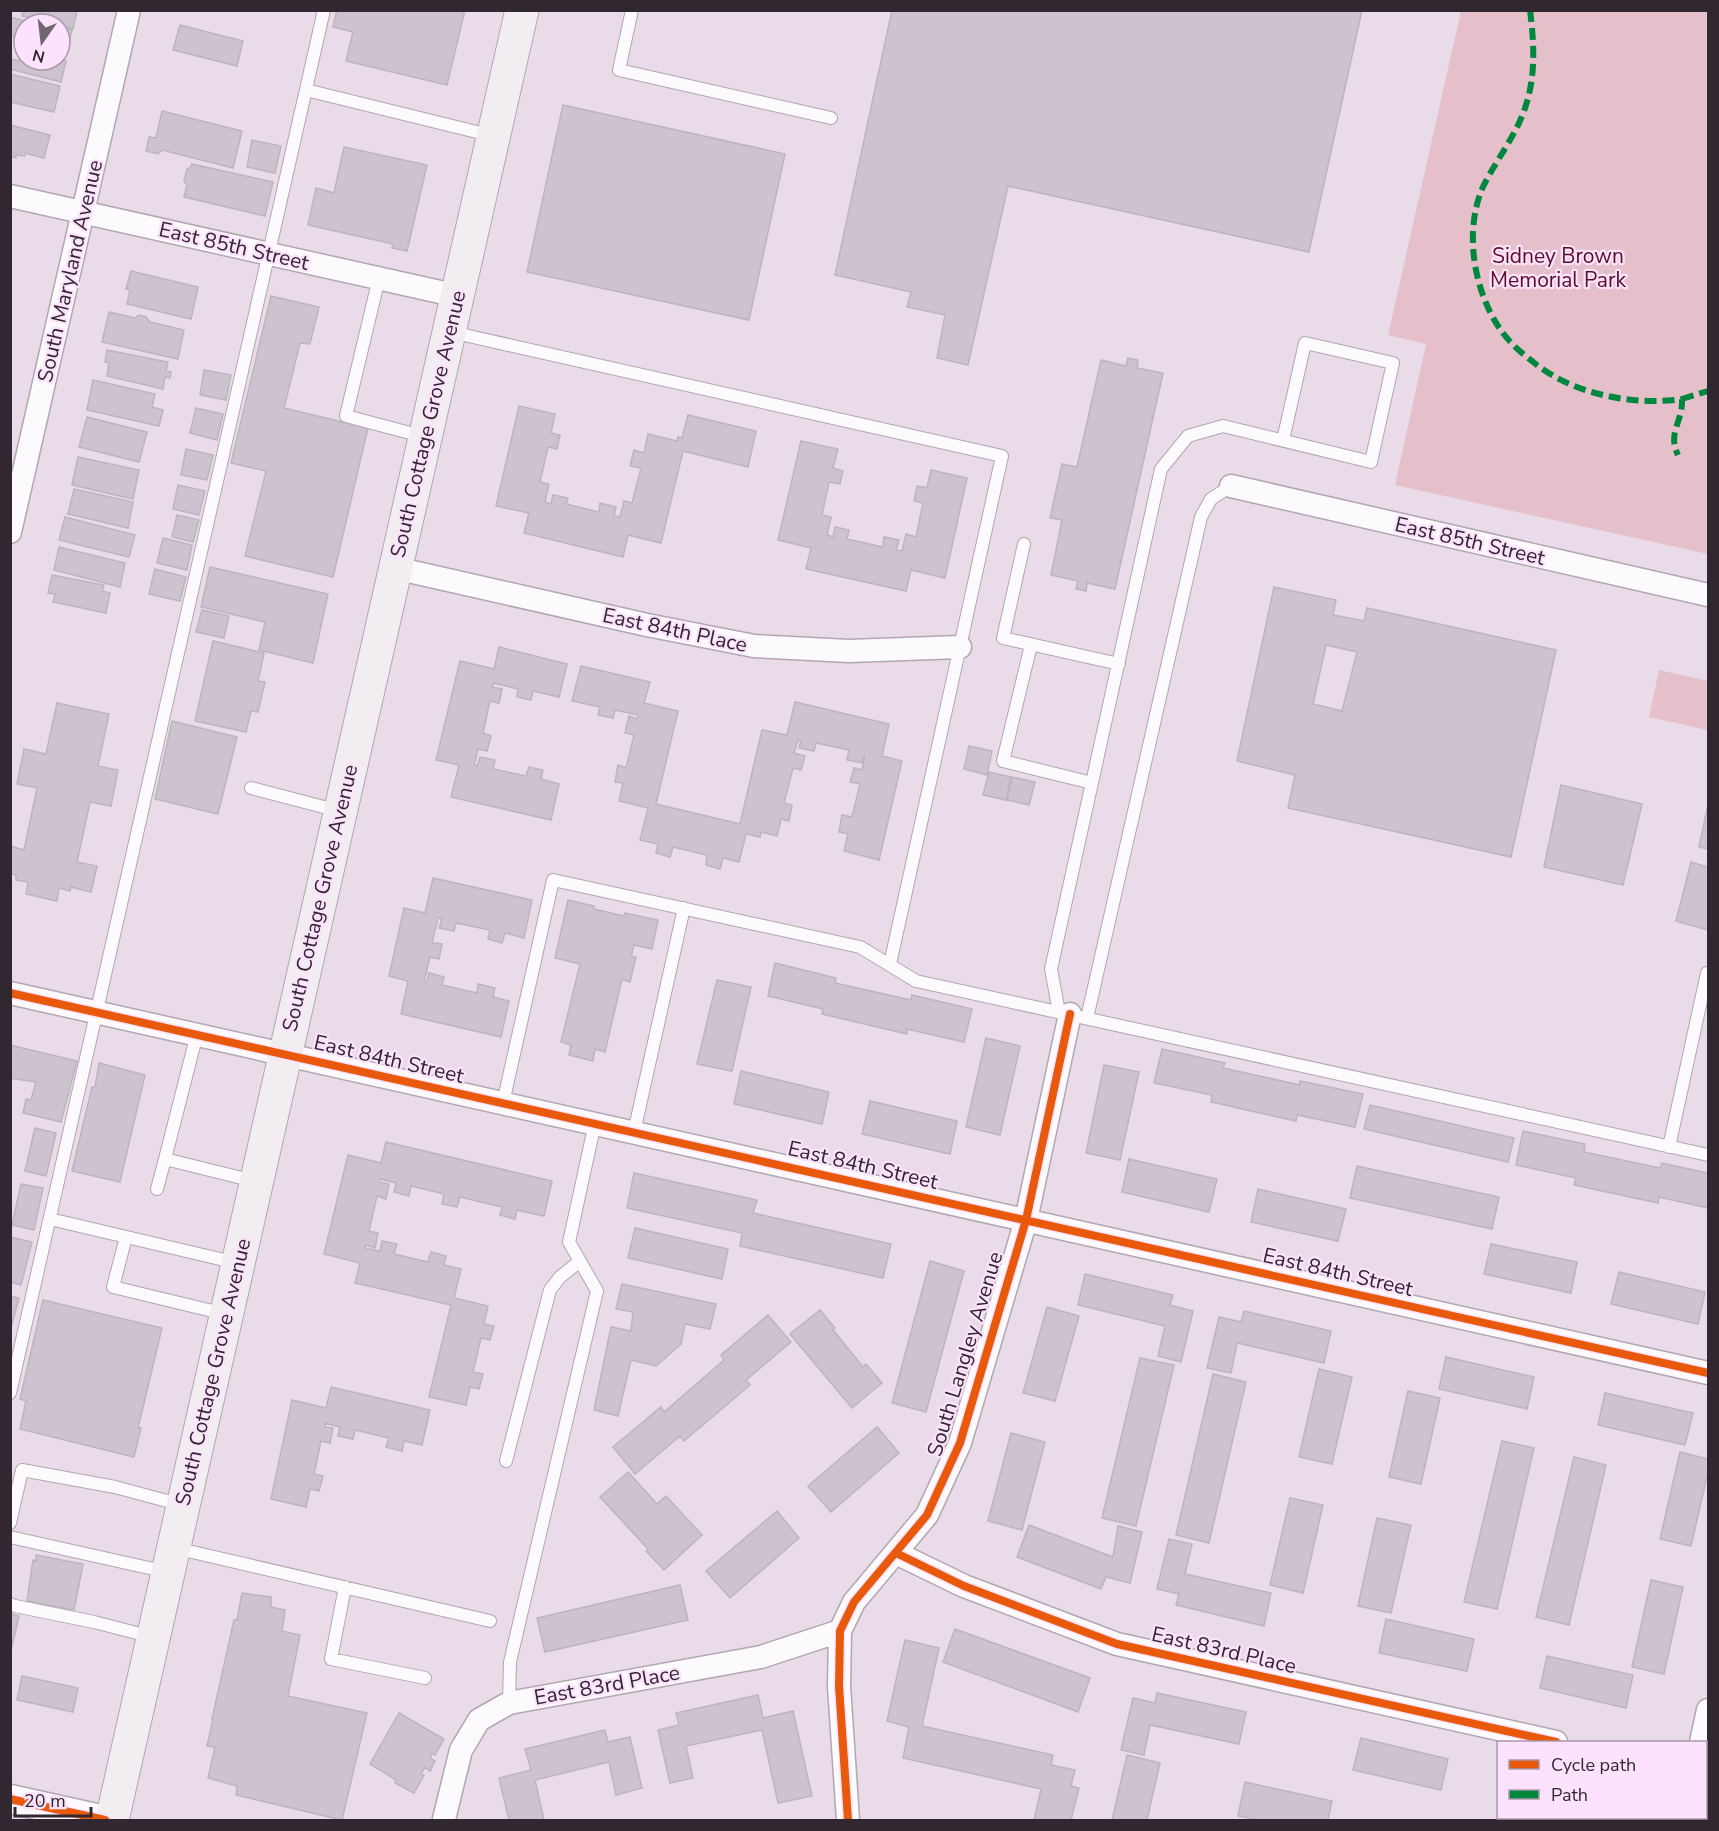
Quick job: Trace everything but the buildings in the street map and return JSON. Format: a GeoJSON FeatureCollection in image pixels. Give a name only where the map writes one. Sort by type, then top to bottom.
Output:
{"type":"FeatureCollection","features":[{"type":"Feature","properties":{"kind":"main road","name":"South Cottage Grove Avenue"},"geometry":{"type":"LineString","coordinates":[[112,1821],[522,10]]}},
{"type":"Feature","properties":{"kind":"street","name":"South Maryland Avenue"},"geometry":{"type":"LineString","coordinates":[[10,532],[129,10]]}},
{"type":"Feature","properties":{"kind":"street","name":"East 85th Street"},"geometry":{"type":"LineString","coordinates":[[10,196],[458,296]]}},
{"type":"Feature","properties":{"kind":"street","name":"East 85th Street"},"geometry":{"type":"LineString","coordinates":[[1231,486],[1708,595]]}},
{"type":"Feature","properties":{"kind":"street","name":"East 84th Place"},"geometry":{"type":"LineString","coordinates":[[394,568],[647,625],[754,646],[849,651],[960,647]]}},
{"type":"Feature","properties":{"kind":"street","name":"East 84th Street"},"geometry":{"type":"LineString","coordinates":[[10,993],[1708,1373]]}},
{"type":"Feature","properties":{"kind":"street","name":"South Langley Avenue"},"geometry":{"type":"LineString","coordinates":[[848,1821],[839,1686],[840,1631],[854,1602],[927,1515],[960,1443],[1026,1220],[1072,1015]]}},
{"type":"Feature","properties":{"kind":"street","name":"East 83rd Place"},"geometry":{"type":"LineString","coordinates":[[896,1553],[964,1586],[1117,1644],[1547,1741]]}},
{"type":"Feature","properties":{"kind":"street","name":"East 83rd Place"},"geometry":{"type":"LineString","coordinates":[[444,1819],[460,1750],[479,1720],[510,1703],[761,1657],[840,1631]]}},
{"type":"Feature","properties":{"kind":"street"},"geometry":{"type":"LineString","coordinates":[[1701,1741],[1708,1710]]}},
{"type":"Feature","properties":{"kind":"street"},"geometry":{"type":"LineString","coordinates":[[10,1799],[105,1821]]}},
{"type":"Feature","properties":{"kind":"lane"},"geometry":{"type":"LineString","coordinates":[[10,1393],[324,10]]}},
{"type":"Feature","properties":{"kind":"lane"},"geometry":{"type":"LineString","coordinates":[[632,10],[619,70],[831,118]]}},
{"type":"Feature","properties":{"kind":"lane"},"geometry":{"type":"LineString","coordinates":[[306,90],[494,137]]}},
{"type":"Feature","properties":{"kind":"lane"},"geometry":{"type":"LineString","coordinates":[[379,278],[346,416],[425,438]]}},
{"type":"Feature","properties":{"kind":"lane"},"geometry":{"type":"LineString","coordinates":[[450,331],[1002,456],[890,964]]}},
{"type":"Feature","properties":{"kind":"lane"},"geometry":{"type":"LineString","coordinates":[[1072,1015],[1051,969],[1161,469],[1188,436],[1223,426],[1371,462],[1393,363],[1305,343],[1283,440]]}},
{"type":"Feature","properties":{"kind":"lane"},"geometry":{"type":"LineString","coordinates":[[1072,1015],[1201,517],[1211,499],[1231,486]]}},
{"type":"Feature","properties":{"kind":"lane"},"geometry":{"type":"LineString","coordinates":[[1024,544],[1003,639],[1119,664]]}},
{"type":"Feature","properties":{"kind":"lane"},"geometry":{"type":"LineString","coordinates":[[1031,645],[1003,761],[1092,783]]}},
{"type":"Feature","properties":{"kind":"lane"},"geometry":{"type":"LineString","coordinates":[[251,789],[340,812]]}},
{"type":"Feature","properties":{"kind":"lane"},"geometry":{"type":"LineString","coordinates":[[503,1103],[553,880],[860,947],[916,981],[1708,1155]]}},
{"type":"Feature","properties":{"kind":"lane"},"geometry":{"type":"LineString","coordinates":[[634,1132],[684,908]]}},
{"type":"Feature","properties":{"kind":"lane"},"geometry":{"type":"LineString","coordinates":[[1669,1147],[1707,974]]}},
{"type":"Feature","properties":{"kind":"lane"},"geometry":{"type":"LineString","coordinates":[[157,1189],[197,1034]]}},
{"type":"Feature","properties":{"kind":"lane"},"geometry":{"type":"LineString","coordinates":[[510,1703],[510,1662],[597,1291],[569,1242],[595,1123]]}},
{"type":"Feature","properties":{"kind":"lane"},"geometry":{"type":"LineString","coordinates":[[165,1159],[256,1181]]}},
{"type":"Feature","properties":{"kind":"lane"},"geometry":{"type":"LineString","coordinates":[[50,1219],[238,1263]]}},
{"type":"Feature","properties":{"kind":"lane"},"geometry":{"type":"LineString","coordinates":[[126,1237],[113,1287],[226,1314]]}},
{"type":"Feature","properties":{"kind":"lane"},"geometry":{"type":"LineString","coordinates":[[506,1461],[550,1290],[560,1277],[580,1261]]}},
{"type":"Feature","properties":{"kind":"lane"},"geometry":{"type":"LineString","coordinates":[[10,1523],[22,1470],[115,1487],[183,1506]]}},
{"type":"Feature","properties":{"kind":"lane"},"geometry":{"type":"LineString","coordinates":[[10,1537],[345,1587],[490,1621]]}},
{"type":"Feature","properties":{"kind":"lane"},"geometry":{"type":"LineString","coordinates":[[345,1587],[331,1659],[425,1678]]}},
{"type":"Feature","properties":{"kind":"lane"},"geometry":{"type":"LineString","coordinates":[[10,1604],[153,1637]]}},
{"type":"Feature","properties":{"kind":"green space","name":"Sidney Brown Memorial Park"},"geometry":{"type":"Polygon","coordinates":[[[1461,11],[1708,11],[1708,554],[1395,485],[1426,344],[1388,335],[1461,11]]]}},
{"type":"Feature","properties":{"kind":"green space"},"geometry":{"type":"Polygon","coordinates":[[[1659,670],[1708,681],[1707,730],[1649,717],[1659,670]]]}},
{"type":"Feature","properties":{"kind":"marked path"},"geometry":{"type":"LineString","coordinates":[[1530,10],[1533,58],[1529,93],[1517,127],[1487,179],[1477,206],[1473,243],[1478,280],[1491,314],[1510,342],[1532,361],[1565,382],[1623,399],[1643,401],[1682,399],[1674,440],[1678,455]]}},
{"type":"Feature","properties":{"kind":"marked path"},"geometry":{"type":"LineString","coordinates":[[1682,399],[1708,391]]}},
{"type":"Feature","properties":{"kind":"cycle path"},"geometry":{"type":"LineString","coordinates":[[10,993],[1708,1373]]}},
{"type":"Feature","properties":{"kind":"cycle path"},"geometry":{"type":"LineString","coordinates":[[848,1820],[839,1686],[840,1631],[854,1602],[927,1515],[960,1443],[1026,1220],[1070,1014]]}},
{"type":"Feature","properties":{"kind":"cycle path"},"geometry":{"type":"LineString","coordinates":[[896,1553],[964,1586],[1117,1644],[1552,1741]]}},
{"type":"Feature","properties":{"kind":"cycle path"},"geometry":{"type":"LineString","coordinates":[[10,1799],[105,1820]]}}]}
